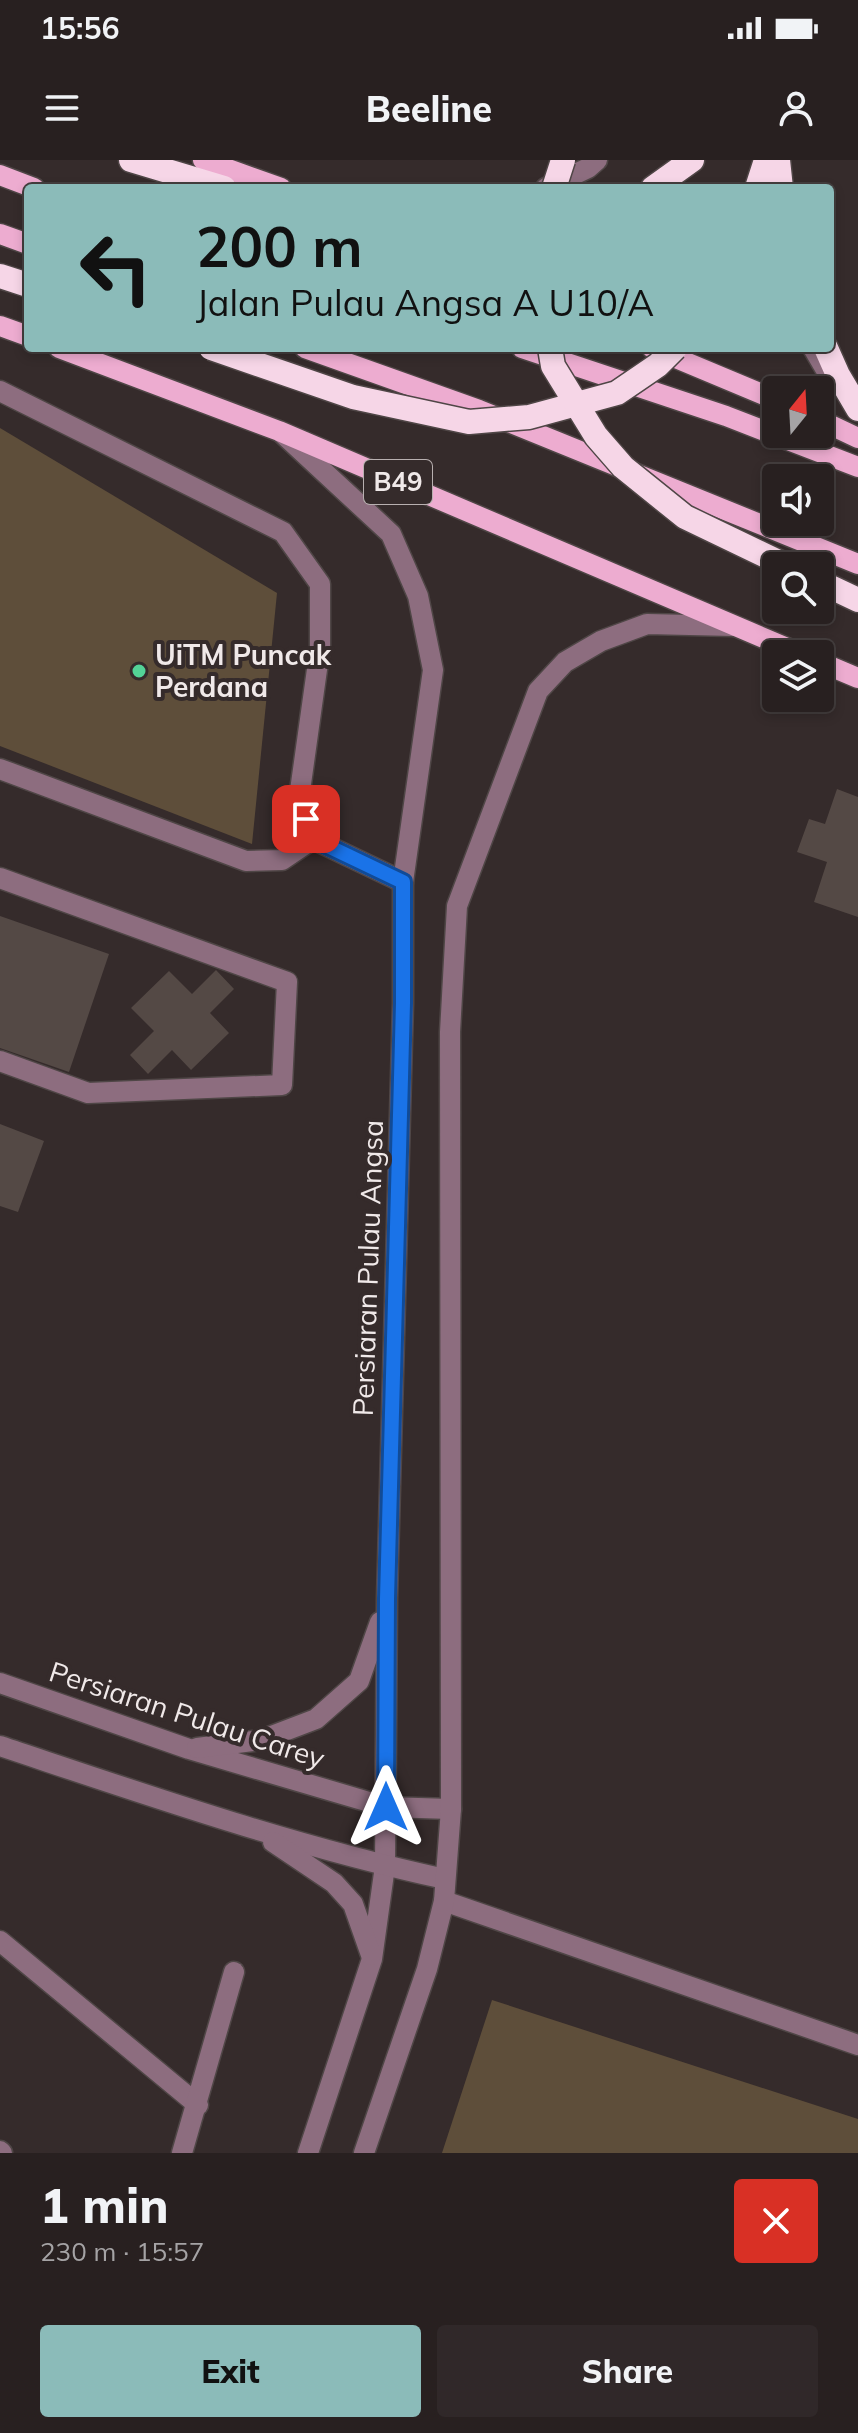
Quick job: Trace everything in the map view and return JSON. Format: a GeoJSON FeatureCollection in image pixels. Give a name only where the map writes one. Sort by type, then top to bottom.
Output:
{"type":"FeatureCollection","features":[{"type":"Feature","properties":{"kind":"highway"},"geometry":{"type":"LineString","coordinates":[[131,160],[211,184]]}},
{"type":"Feature","properties":{"kind":"highway"},"geometry":{"type":"LineString","coordinates":[[555,184],[563,160]]}},
{"type":"Feature","properties":{"kind":"highway"},"geometry":{"type":"LineString","coordinates":[[659,184],[692,160]]}},
{"type":"Feature","properties":{"kind":"highway"},"geometry":{"type":"LineString","coordinates":[[758,184],[766,160]]}},
{"type":"Feature","properties":{"kind":"highway"},"geometry":{"type":"LineString","coordinates":[[780,160],[782,184]]}},
{"type":"Feature","properties":{"kind":"highway"},"geometry":{"type":"LineString","coordinates":[[0,276],[24,284]]}},
{"type":"Feature","properties":{"kind":"highway"},"geometry":{"type":"LineString","coordinates":[[223,352],[353,397],[469,422],[529,417],[617,393],[658,365],[671,352]]}},
{"type":"Feature","properties":{"kind":"highway"},"geometry":{"type":"LineString","coordinates":[[551,352],[553,366],[596,436],[623,467],[685,517],[762,554]]}},
{"type":"Feature","properties":{"kind":"highway"},"geometry":{"type":"LineString","coordinates":[[828,352],[858,411]]}},
{"type":"Feature","properties":{"kind":"highway"},"geometry":{"type":"LineString","coordinates":[[834,589],[858,600]]}},
{"type":"Feature","properties":{"kind":"main road"},"geometry":{"type":"LineString","coordinates":[[203,160],[272,184]]}},
{"type":"Feature","properties":{"kind":"main road"},"geometry":{"type":"LineString","coordinates":[[0,175],[24,184]]}},
{"type":"Feature","properties":{"kind":"main road"},"geometry":{"type":"LineString","coordinates":[[0,234],[24,243]]}},
{"type":"Feature","properties":{"kind":"main road"},"geometry":{"type":"LineString","coordinates":[[0,326],[24,335]]}},
{"type":"Feature","properties":{"kind":"main road","name":"B49"},"geometry":{"type":"LineString","coordinates":[[70,352],[279,431],[767,640]]}},
{"type":"Feature","properties":{"kind":"main road"},"geometry":{"type":"LineString","coordinates":[[316,352],[479,410],[858,564]]}},
{"type":"Feature","properties":{"kind":"main road"},"geometry":{"type":"LineString","coordinates":[[534,352],[726,416],[858,467]]}},
{"type":"Feature","properties":{"kind":"main road"},"geometry":{"type":"LineString","coordinates":[[662,352],[762,394]]}},
{"type":"Feature","properties":{"kind":"main road"},"geometry":{"type":"LineString","coordinates":[[834,427],[858,438]]}},
{"type":"Feature","properties":{"kind":"main road"},"geometry":{"type":"LineString","coordinates":[[834,668],[858,678]]}},
{"type":"Feature","properties":{"kind":"street"},"geometry":{"type":"LineString","coordinates":[[554,184],[588,168],[597,160]]}},
{"type":"Feature","properties":{"kind":"street"},"geometry":{"type":"LineString","coordinates":[[814,352],[851,409],[858,411]]}},
{"type":"Feature","properties":{"kind":"street"},"geometry":{"type":"LineString","coordinates":[[0,391],[283,532],[320,584],[320,648],[299,798],[313,839],[403,882]]}},
{"type":"Feature","properties":{"kind":"street","name":"Persiaran Pulau Angsa"},"geometry":{"type":"LineString","coordinates":[[279,431],[391,534],[418,596],[433,670],[403,882],[403,1003],[387,1599],[385,1866],[372,1959],[308,2153]]}},
{"type":"Feature","properties":{"kind":"street"},"geometry":{"type":"LineString","coordinates":[[364,2153],[427,1969],[444,1901],[451,1809],[449,1094],[457,906],[538,691],[565,662],[601,641],[647,624],[733,626]]}},
{"type":"Feature","properties":{"kind":"street"},"geometry":{"type":"LineString","coordinates":[[0,769],[246,861],[282,860],[313,839]]}},
{"type":"Feature","properties":{"kind":"street"},"geometry":{"type":"LineString","coordinates":[[0,878],[287,982],[282,1085],[88,1093],[0,1061]]}},
{"type":"Feature","properties":{"kind":"street"},"geometry":{"type":"LineString","coordinates":[[189,1749],[261,1740],[316,1719],[359,1681],[387,1599]]}},
{"type":"Feature","properties":{"kind":"street","name":"Persiaran Pulau Carey"},"geometry":{"type":"LineString","coordinates":[[0,1683],[189,1749],[386,1807],[451,1809]]}},
{"type":"Feature","properties":{"kind":"street"},"geometry":{"type":"LineString","coordinates":[[0,1746],[258,1832],[445,1879]]}},
{"type":"Feature","properties":{"kind":"street"},"geometry":{"type":"LineString","coordinates":[[258,1832],[334,1883],[353,1904],[372,1959]]}},
{"type":"Feature","properties":{"kind":"street"},"geometry":{"type":"LineString","coordinates":[[444,1901],[858,2045]]}},
{"type":"Feature","properties":{"kind":"street"},"geometry":{"type":"LineString","coordinates":[[0,1941],[198,2105]]}},
{"type":"Feature","properties":{"kind":"street"},"geometry":{"type":"LineString","coordinates":[[182,2153],[234,1972]]}},
{"type":"Feature","properties":{"kind":"shaded area","name":"UiTM Puncak Perdana"},"geometry":{"type":"Polygon","coordinates":[[[0,428],[277,593],[252,844],[0,746],[0,428]]]}},
{"type":"Feature","properties":{"kind":"shaded area"},"geometry":{"type":"Polygon","coordinates":[[[492,2000],[858,2119],[858,2153],[442,2153],[492,2000]]]}},
{"type":"Feature","properties":{"kind":"building"},"geometry":{"type":"Polygon","coordinates":[[[837,789],[858,797],[858,917],[814,902],[827,862],[797,852],[809,819],[825,824],[837,789]]]}},
{"type":"Feature","properties":{"kind":"building"},"geometry":{"type":"Polygon","coordinates":[[[0,916],[109,954],[69,1072],[0,1048],[0,916]]]}},
{"type":"Feature","properties":{"kind":"building"},"geometry":{"type":"Polygon","coordinates":[[[216,970],[234,989],[210,1013],[229,1033],[191,1070],[172,1050],[148,1074],[130,1055],[154,1031],[131,1008],[169,971],[192,994],[216,970]]]}},
{"type":"Feature","properties":{"kind":"building"},"geometry":{"type":"Polygon","coordinates":[[[0,1124],[44,1141],[18,1212],[0,1206],[0,1124]]]}},
{"type":"Feature","properties":{"kind":"place","name":"UiTM Puncak Perdana"},"geometry":{"type":"Point","coordinates":[139,671]}},
{"type":"Feature","properties":{"kind":"route"},"geometry":{"type":"LineString","coordinates":[[306,819],[313,839],[403,882],[403,1003],[387,1599],[386,1807]]}}]}
